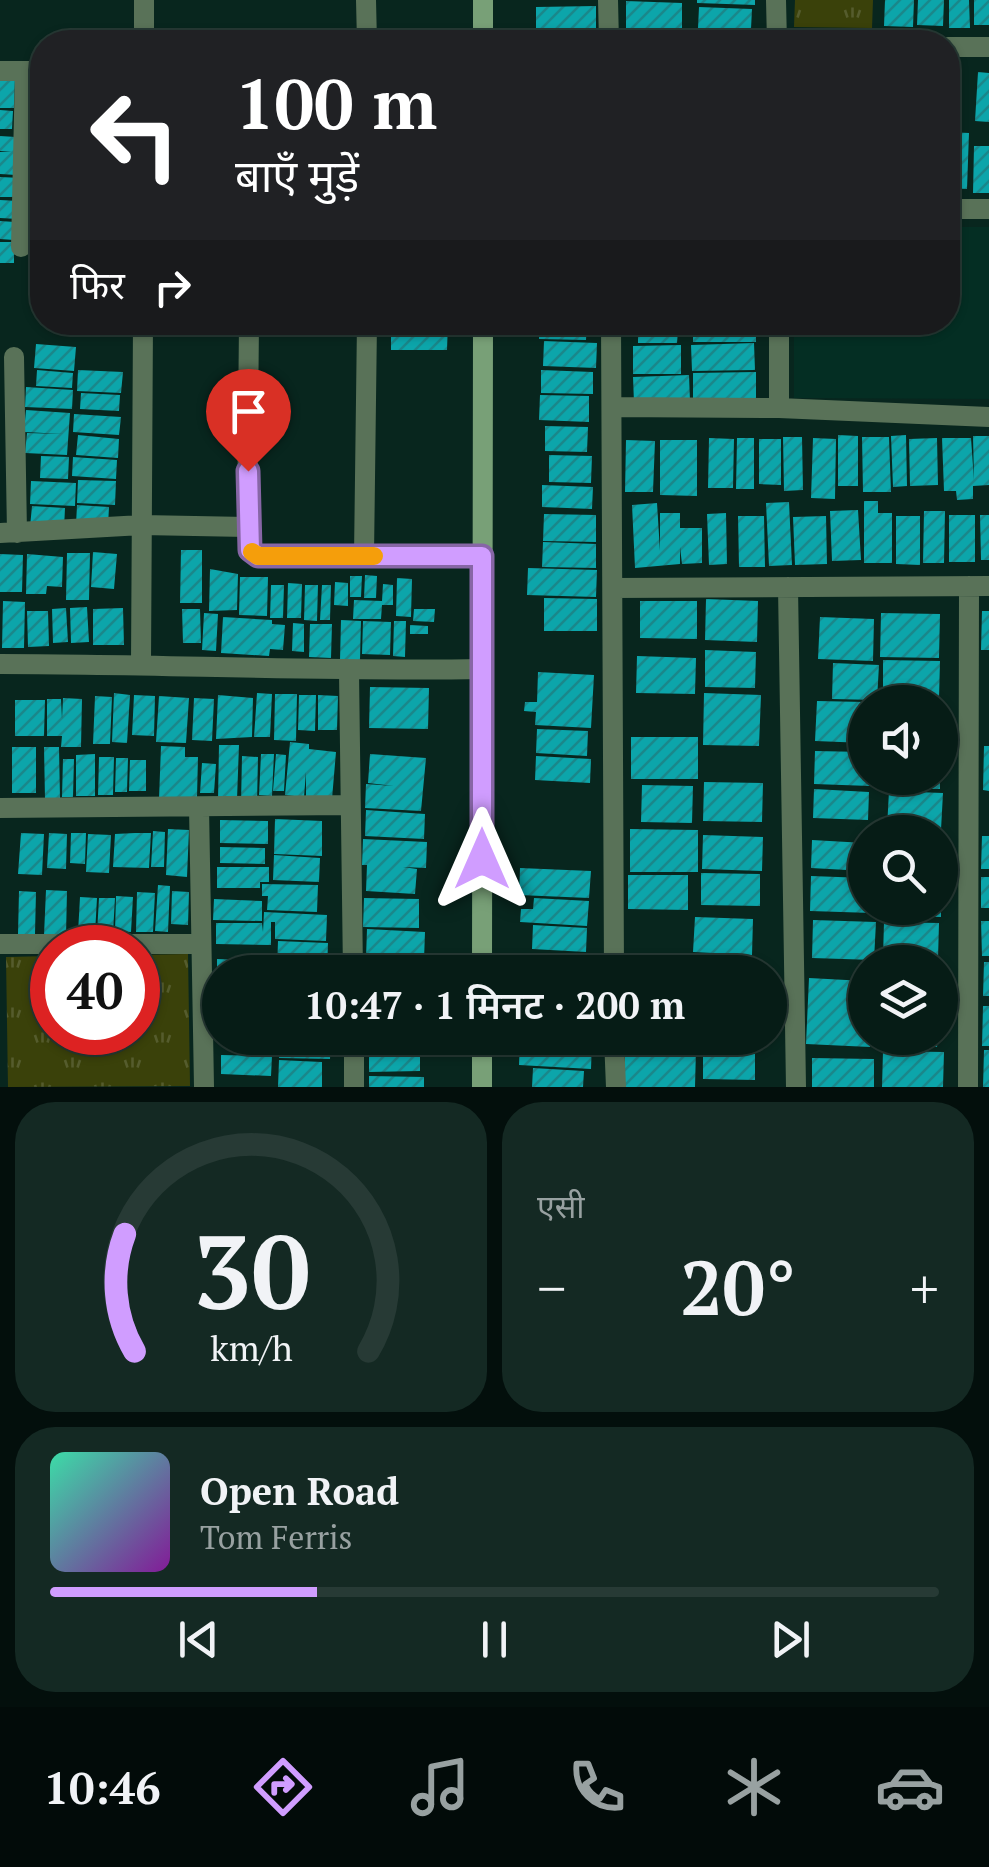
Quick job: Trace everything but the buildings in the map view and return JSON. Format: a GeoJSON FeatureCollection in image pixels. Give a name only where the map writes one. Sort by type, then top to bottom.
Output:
{"type":"FeatureCollection","features":[{"type":"Feature","properties":{"kind":"street"},"geometry":{"type":"LineString","coordinates":[[144,0],[144,30]]}},
{"type":"Feature","properties":{"kind":"street"},"geometry":{"type":"LineString","coordinates":[[366,0],[366,30]]}},
{"type":"Feature","properties":{"kind":"street"},"geometry":{"type":"LineString","coordinates":[[483,0],[483,30]]}},
{"type":"Feature","properties":{"kind":"street"},"geometry":{"type":"LineString","coordinates":[[608,0],[609,30]]}},
{"type":"Feature","properties":{"kind":"street"},"geometry":{"type":"LineString","coordinates":[[776,0],[777,30]]}},
{"type":"Feature","properties":{"kind":"street"},"geometry":{"type":"LineString","coordinates":[[960,47],[989,46]]}},
{"type":"Feature","properties":{"kind":"street"},"geometry":{"type":"LineString","coordinates":[[0,71],[30,71]]}},
{"type":"Feature","properties":{"kind":"street"},"geometry":{"type":"LineString","coordinates":[[21,248],[30,125]]}},
{"type":"Feature","properties":{"kind":"street"},"geometry":{"type":"LineString","coordinates":[[960,209],[989,208]]}},
{"type":"Feature","properties":{"kind":"street"},"geometry":{"type":"LineString","coordinates":[[141,664],[143,335]]}},
{"type":"Feature","properties":{"kind":"street"},"geometry":{"type":"LineString","coordinates":[[249,335],[250,550],[258,556],[482,556]]}},
{"type":"Feature","properties":{"kind":"street"},"geometry":{"type":"LineString","coordinates":[[364,556],[367,335]]}},
{"type":"Feature","properties":{"kind":"street"},"geometry":{"type":"LineString","coordinates":[[482,955],[483,335]]}},
{"type":"Feature","properties":{"kind":"street"},"geometry":{"type":"LineString","coordinates":[[612,335],[614,955]]}},
{"type":"Feature","properties":{"kind":"street"},"geometry":{"type":"LineString","coordinates":[[779,335],[779,408]]}},
{"type":"Feature","properties":{"kind":"street"},"geometry":{"type":"LineString","coordinates":[[14,357],[8,533],[142,525],[247,528]]}},
{"type":"Feature","properties":{"kind":"street"},"geometry":{"type":"LineString","coordinates":[[612,407],[779,408],[989,417]]}},
{"type":"Feature","properties":{"kind":"street"},"geometry":{"type":"LineString","coordinates":[[612,588],[979,586],[968,1087]]}},
{"type":"Feature","properties":{"kind":"street"},"geometry":{"type":"LineString","coordinates":[[788,587],[796,1087]]}},
{"type":"Feature","properties":{"kind":"street"},"geometry":{"type":"LineString","coordinates":[[0,664],[141,664],[349,672],[482,669]]}},
{"type":"Feature","properties":{"kind":"street"},"geometry":{"type":"LineString","coordinates":[[349,672],[352,955]]}},
{"type":"Feature","properties":{"kind":"street"},"geometry":{"type":"LineString","coordinates":[[0,808],[350,805]]}},
{"type":"Feature","properties":{"kind":"street"},"geometry":{"type":"LineString","coordinates":[[199,806],[204,1087]]}},
{"type":"Feature","properties":{"kind":"street"},"geometry":{"type":"LineString","coordinates":[[0,944],[202,944]]}},
{"type":"Feature","properties":{"kind":"street"},"geometry":{"type":"LineString","coordinates":[[354,1055],[354,1087]]}},
{"type":"Feature","properties":{"kind":"street"},"geometry":{"type":"LineString","coordinates":[[482,1055],[482,1087]]}},
{"type":"Feature","properties":{"kind":"street"},"geometry":{"type":"LineString","coordinates":[[615,1055],[616,1087]]}},
{"type":"Feature","properties":{"kind":"shaded area"},"geometry":{"type":"Polygon","coordinates":[[[960,227],[989,227],[989,399],[794,398],[794,335],[960,335],[960,227]]]}},
{"type":"Feature","properties":{"kind":"green space"},"geometry":{"type":"Polygon","coordinates":[[[795,0],[873,0],[872,28],[794,27],[795,0]]]}},
{"type":"Feature","properties":{"kind":"green space"},"geometry":{"type":"Polygon","coordinates":[[[188,954],[190,1086],[8,1087],[6,957],[30,956],[30,1055],[160,1055],[160,955],[188,954]]]}},
{"type":"Feature","properties":{"kind":"slow traffic"},"geometry":{"type":"LineString","coordinates":[[252,552],[258,556],[374,556]]}},
{"type":"Feature","properties":{"kind":"route"},"geometry":{"type":"LineString","coordinates":[[248,471],[247,528],[250,550],[258,556],[482,556],[482,859]]}}]}
